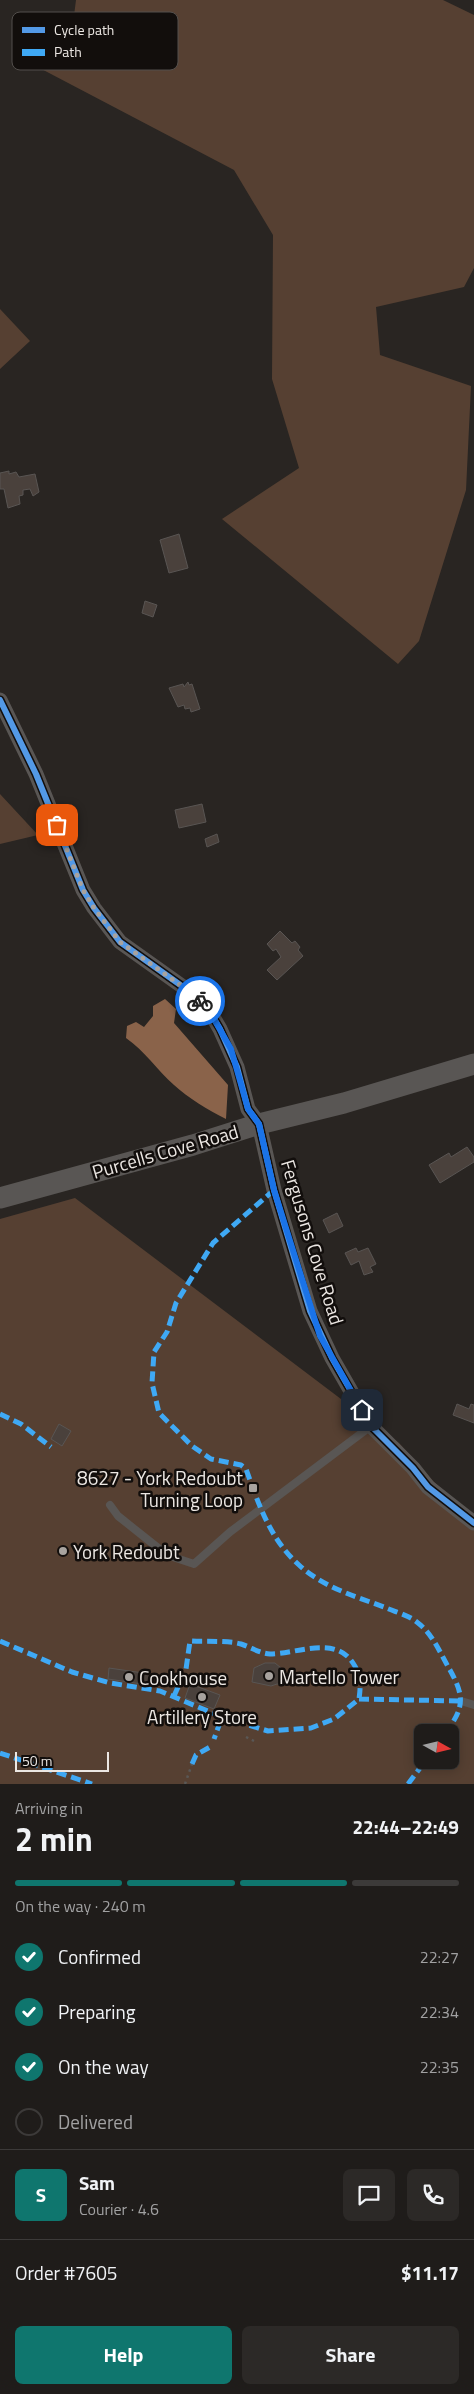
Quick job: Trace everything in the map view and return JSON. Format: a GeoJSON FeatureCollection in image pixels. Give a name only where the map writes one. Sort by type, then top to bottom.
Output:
{"type":"FeatureCollection","features":[{"type":"Feature","properties":{"kind":"main road","name":"Purcells Cove Road"},"geometry":{"type":"LineString","coordinates":[[0,1198],[193,1145],[259,1124],[344,1103],[474,1064]]}},
{"type":"Feature","properties":{"kind":"street","name":"Fergusons Cove Road"},"geometry":{"type":"LineString","coordinates":[[0,700],[36,774],[83,890],[94,908],[120,942],[193,994],[210,1012],[231,1049],[248,1109],[259,1124],[274,1190],[310,1311],[332,1358],[371,1426],[413,1468],[428,1486],[474,1523]]}},
{"type":"Feature","properties":{"kind":"lane"},"geometry":{"type":"LineString","coordinates":[[110,1505],[118,1516],[166,1555],[194,1564],[230,1532],[371,1426]]}},
{"type":"Feature","properties":{"kind":"lane"},"geometry":{"type":"LineString","coordinates":[[461,1701],[474,1705]]}},
{"type":"Feature","properties":{"kind":"path"},"geometry":{"type":"LineString","coordinates":[[246,1738],[254,1741]]}},
{"type":"Feature","properties":{"kind":"path"},"geometry":{"type":"LineString","coordinates":[[185,1784],[192,1764]]}},
{"type":"Feature","properties":{"kind":"shaded area"},"geometry":{"type":"Polygon","coordinates":[[[76,0],[443,0],[474,15],[474,268],[464,287],[376,307],[380,355],[471,386],[466,490],[419,641],[398,664],[222,519],[299,468],[272,379],[273,235],[234,170],[43,70],[178,70],[178,12],[74,12],[76,0]]]}},
{"type":"Feature","properties":{"kind":"shaded area"},"geometry":{"type":"Polygon","coordinates":[[[0,309],[30,341],[0,369],[0,309]]]}},
{"type":"Feature","properties":{"kind":"shaded area"},"geometry":{"type":"Polygon","coordinates":[[[0,794],[38,835],[0,844],[0,794]]]}},
{"type":"Feature","properties":{"kind":"shaded area"},"geometry":{"type":"Polygon","coordinates":[[[165,999],[176,1009],[174,1023],[228,1085],[226,1119],[198,1104],[180,1090],[126,1038],[127,1026],[136,1022],[144,1027],[153,1016],[153,1006],[165,999]]]}},
{"type":"Feature","properties":{"kind":"shaded area"},"geometry":{"type":"Polygon","coordinates":[[[75,1198],[399,1443],[435,1483],[474,1516],[474,1784],[0,1784],[0,1219],[75,1198]]]}},
{"type":"Feature","properties":{"kind":"building"},"geometry":{"type":"Polygon","coordinates":[[[9,471],[9,474],[16,472],[19,477],[35,474],[39,492],[33,496],[30,489],[23,490],[23,495],[19,496],[20,504],[8,508],[4,489],[0,489],[0,473],[9,471]]]}},
{"type":"Feature","properties":{"kind":"building"},"geometry":{"type":"Polygon","coordinates":[[[179,534],[188,568],[169,573],[160,540],[179,534]]]}},
{"type":"Feature","properties":{"kind":"building"},"geometry":{"type":"Polygon","coordinates":[[[145,601],[157,605],[153,617],[142,613],[145,601]]]}},
{"type":"Feature","properties":{"kind":"building"},"geometry":{"type":"Polygon","coordinates":[[[188,682],[189,685],[192,684],[200,709],[191,712],[190,708],[185,709],[184,705],[178,707],[169,688],[183,684],[184,687],[188,682]]]}},
{"type":"Feature","properties":{"kind":"building"},"geometry":{"type":"Polygon","coordinates":[[[202,804],[206,822],[179,828],[175,810],[202,804]]]}},
{"type":"Feature","properties":{"kind":"building"},"geometry":{"type":"Polygon","coordinates":[[[217,834],[219,842],[207,847],[205,839],[217,834]]]}},
{"type":"Feature","properties":{"kind":"building"},"geometry":{"type":"Polygon","coordinates":[[[280,931],[292,943],[295,941],[300,947],[298,950],[303,956],[277,980],[267,970],[281,957],[276,949],[273,951],[267,944],[280,931]]]}},
{"type":"Feature","properties":{"kind":"building"},"geometry":{"type":"Polygon","coordinates":[[[467,1147],[474,1157],[474,1162],[440,1183],[429,1165],[449,1153],[451,1157],[467,1147]]]}},
{"type":"Feature","properties":{"kind":"building"},"geometry":{"type":"Polygon","coordinates":[[[337,1213],[343,1226],[329,1233],[323,1220],[337,1213]]]}},
{"type":"Feature","properties":{"kind":"building"},"geometry":{"type":"Polygon","coordinates":[[[356,1248],[358,1252],[368,1248],[376,1264],[370,1267],[373,1272],[364,1275],[359,1261],[351,1265],[345,1253],[356,1248]]]}},
{"type":"Feature","properties":{"kind":"building"},"geometry":{"type":"Polygon","coordinates":[[[457,1404],[469,1409],[471,1404],[474,1405],[474,1423],[453,1415],[457,1404]]]}},
{"type":"Feature","properties":{"kind":"building"},"geometry":{"type":"Polygon","coordinates":[[[59,1424],[71,1431],[62,1446],[51,1439],[59,1424]]]}},
{"type":"Feature","properties":{"kind":"building","name":"Martello Tower"},"geometry":{"type":"Polygon","coordinates":[[[265,1663],[275,1663],[287,1673],[284,1685],[277,1684],[271,1686],[252,1682],[254,1668],[265,1663]]]}},
{"type":"Feature","properties":{"kind":"building","name":"Cookhouse"},"geometry":{"type":"Polygon","coordinates":[[[109,1668],[150,1674],[149,1685],[108,1679],[109,1668]]]}},
{"type":"Feature","properties":{"kind":"building","name":"Artillery Store"},"geometry":{"type":"Polygon","coordinates":[[[190,1684],[220,1695],[214,1709],[185,1698],[190,1684]]]}},
{"type":"Feature","properties":{"kind":"marked path"},"geometry":{"type":"LineString","coordinates":[[274,1190],[213,1243],[176,1303],[167,1332],[154,1352],[152,1383],[159,1413],[192,1446],[211,1459],[241,1465],[246,1469],[266,1521],[273,1533],[289,1555],[308,1573],[339,1590],[406,1616],[423,1628],[432,1639],[455,1679],[458,1688],[460,1695],[459,1709],[452,1724]]}},
{"type":"Feature","properties":{"kind":"marked path"},"geometry":{"type":"LineString","coordinates":[[0,1414],[21,1424],[51,1447]]}},
{"type":"Feature","properties":{"kind":"marked path"},"geometry":{"type":"LineString","coordinates":[[0,1641],[72,1672],[110,1683],[160,1691],[222,1717],[214,1739]]}},
{"type":"Feature","properties":{"kind":"marked path"},"geometry":{"type":"LineString","coordinates":[[174,1696],[186,1669],[190,1641],[235,1643],[270,1654],[326,1648],[336,1650],[345,1655],[356,1667],[360,1685],[359,1699],[334,1719],[311,1728],[268,1731],[222,1717]]}},
{"type":"Feature","properties":{"kind":"marked path"},"geometry":{"type":"LineString","coordinates":[[359,1699],[461,1701]]}},
{"type":"Feature","properties":{"kind":"marked path"},"geometry":{"type":"LineString","coordinates":[[192,1764],[196,1755],[210,1747]]}},
{"type":"Feature","properties":{"kind":"marked path"},"geometry":{"type":"LineString","coordinates":[[0,1753],[92,1784]]}},
{"type":"Feature","properties":{"kind":"marked path"},"geometry":{"type":"LineString","coordinates":[[408,1784],[419,1769]]}},
{"type":"Feature","properties":{"kind":"cycle path"},"geometry":{"type":"LineString","coordinates":[[0,700],[36,774],[83,890],[94,908],[120,942],[193,994],[210,1012],[220,1029],[237,1067],[248,1109],[259,1124],[274,1190],[310,1311],[332,1358],[371,1426],[413,1468],[428,1487],[474,1523]]}},
{"type":"Feature","properties":{"kind":"way so far"},"geometry":{"type":"LineString","coordinates":[[57,825],[83,890],[120,942],[200,1001]]}},
{"type":"Feature","properties":{"kind":"place","name":"8627 - York Redoubt Turning Loop"},"geometry":{"type":"Point","coordinates":[253,1488]}},
{"type":"Feature","properties":{"kind":"place","name":"York Redoubt"},"geometry":{"type":"Point","coordinates":[63,1551]}},
{"type":"Feature","properties":{"kind":"place","name":"Martello Tower"},"geometry":{"type":"Point","coordinates":[269,1676]}},
{"type":"Feature","properties":{"kind":"place","name":"Cookhouse"},"geometry":{"type":"Point","coordinates":[129,1677]}},
{"type":"Feature","properties":{"kind":"place","name":"Artillery Store"},"geometry":{"type":"Point","coordinates":[202,1697]}},
{"type":"Feature","properties":{"kind":"route"},"geometry":{"type":"LineString","coordinates":[[200,1001],[210,1012],[231,1049],[248,1109],[259,1124],[274,1190],[310,1311],[320,1336],[362,1410]]}}]}
